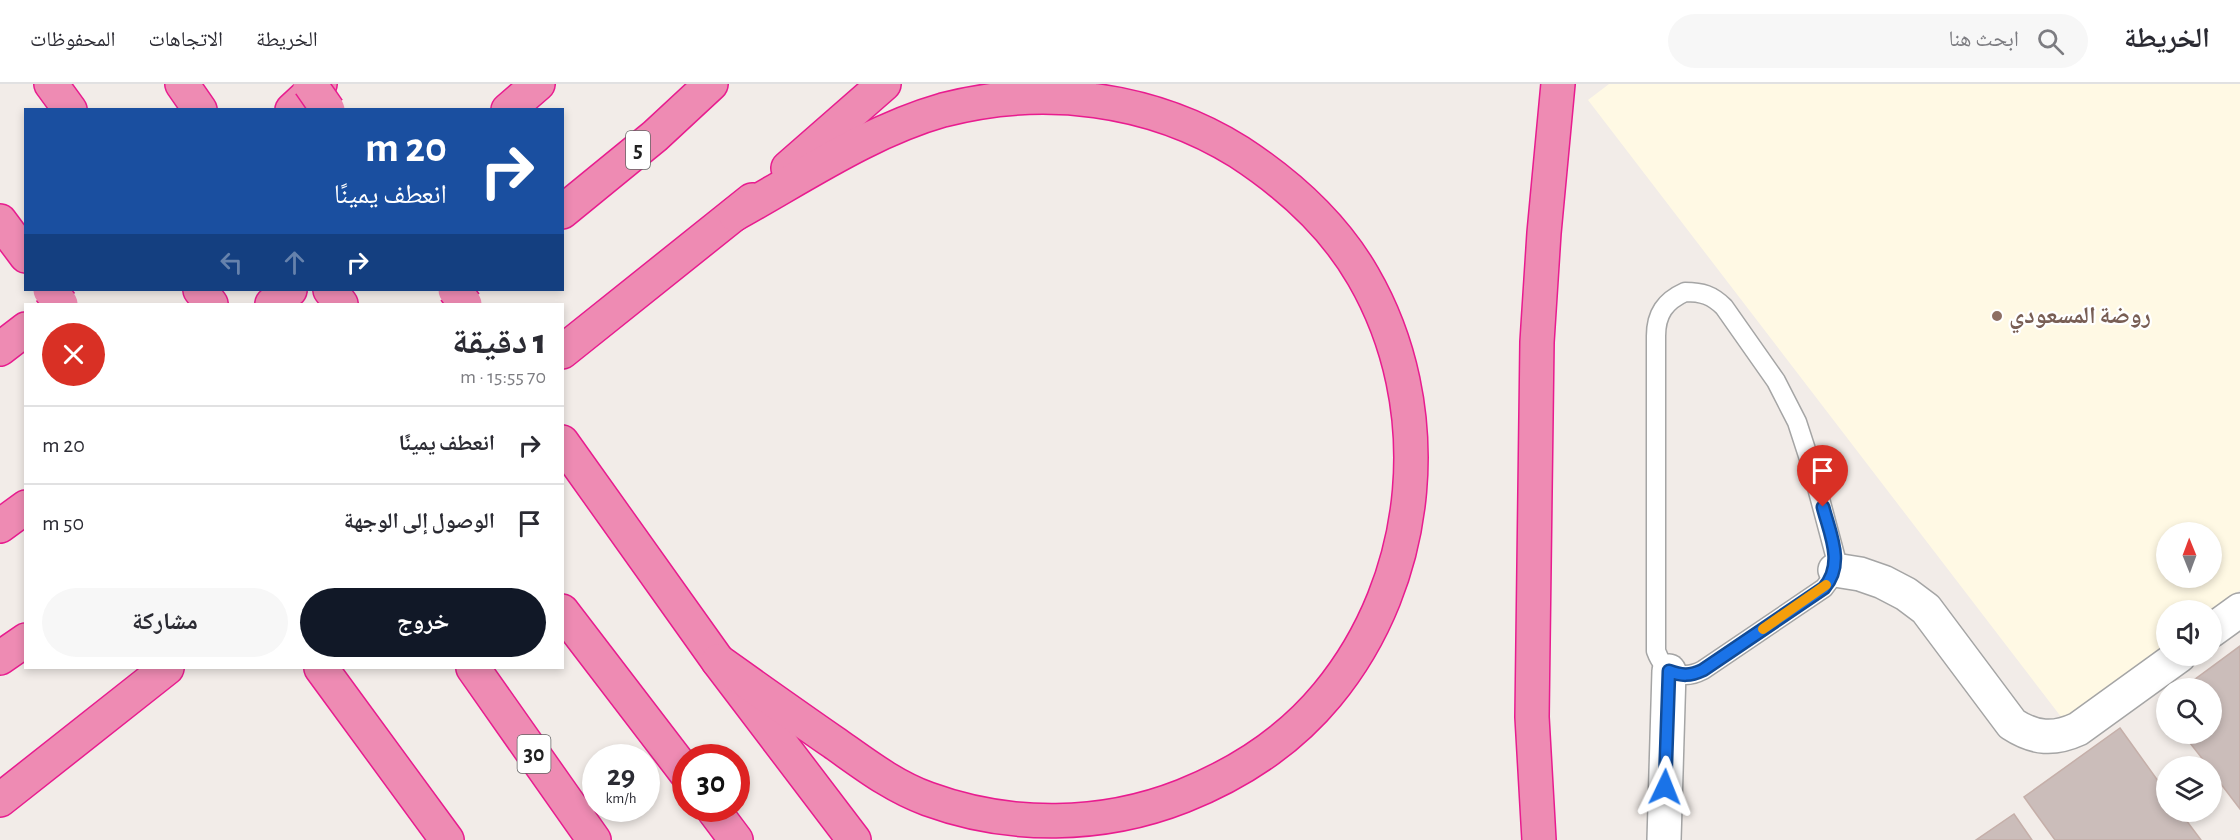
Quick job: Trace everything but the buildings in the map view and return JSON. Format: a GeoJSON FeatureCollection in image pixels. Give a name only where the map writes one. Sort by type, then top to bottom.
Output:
{"type":"FeatureCollection","features":[{"type":"Feature","properties":{"kind":"highway"},"geometry":{"type":"LineString","coordinates":[[51,84],[69,108]]}},
{"type":"Feature","properties":{"kind":"highway"},"geometry":{"type":"LineString","coordinates":[[182,84],[199,108]]}},
{"type":"Feature","properties":{"kind":"highway"},"geometry":{"type":"LineString","coordinates":[[310,84],[327,108]]}},
{"type":"Feature","properties":{"kind":"highway"},"geometry":{"type":"LineString","coordinates":[[294,108],[320,84]]}},
{"type":"Feature","properties":{"kind":"highway"},"geometry":{"type":"LineString","coordinates":[[510,108],[538,84]]}},
{"type":"Feature","properties":{"kind":"highway","name":"5"},"geometry":{"type":"LineString","coordinates":[[564,210],[656,136],[711,84]]}},
{"type":"Feature","properties":{"kind":"highway"},"geometry":{"type":"LineString","coordinates":[[564,350],[735,214],[884,84]]}},
{"type":"Feature","properties":{"kind":"highway"},"geometry":{"type":"LineString","coordinates":[[1539,840],[1532,717],[1536,366],[1544,233],[1558,84]]}},
{"type":"Feature","properties":{"kind":"highway"},"geometry":{"type":"LineString","coordinates":[[718,661],[891,783],[933,801],[1026,820],[1055,821],[1117,816],[1142,810],[1206,787],[1238,770],[1293,730],[1326,697],[1361,646],[1377,616],[1392,576],[1408,512],[1411,474],[1409,413],[1404,383],[1386,327],[1360,272],[1320,218],[1283,183],[1214,136],[1183,122],[1130,105],[1078,98],[1013,98],[982,102],[945,110],[887,131],[735,214]]}},
{"type":"Feature","properties":{"kind":"highway"},"geometry":{"type":"LineString","coordinates":[[0,221],[24,253]]}},
{"type":"Feature","properties":{"kind":"highway"},"geometry":{"type":"LineString","coordinates":[[51,291],[60,303]]}},
{"type":"Feature","properties":{"kind":"highway"},"geometry":{"type":"LineString","coordinates":[[57,303],[74,291]]}},
{"type":"Feature","properties":{"kind":"highway"},"geometry":{"type":"LineString","coordinates":[[201,291],[210,303]]}},
{"type":"Feature","properties":{"kind":"highway"},"geometry":{"type":"LineString","coordinates":[[273,303],[289,291]]}},
{"type":"Feature","properties":{"kind":"highway"},"geometry":{"type":"LineString","coordinates":[[450,303],[466,291]]}},
{"type":"Feature","properties":{"kind":"highway"},"geometry":{"type":"LineString","coordinates":[[0,348],[24,330]]}},
{"type":"Feature","properties":{"kind":"highway"},"geometry":{"type":"LineString","coordinates":[[564,445],[718,661],[854,840]]}},
{"type":"Feature","properties":{"kind":"highway"},"geometry":{"type":"LineString","coordinates":[[0,526],[24,508]]}},
{"type":"Feature","properties":{"kind":"highway"},"geometry":{"type":"LineString","coordinates":[[564,614],[672,755]]}},
{"type":"Feature","properties":{"kind":"highway"},"geometry":{"type":"LineString","coordinates":[[0,658],[24,641]]}},
{"type":"Feature","properties":{"kind":"highway"},"geometry":{"type":"LineString","coordinates":[[4,799],[166,669]]}},
{"type":"Feature","properties":{"kind":"highway"},"geometry":{"type":"LineString","coordinates":[[322,669],[434,826],[447,840]]}},
{"type":"Feature","properties":{"kind":"highway","name":"30"},"geometry":{"type":"LineString","coordinates":[[474,669],[594,840]]}},
{"type":"Feature","properties":{"kind":"highway"},"geometry":{"type":"LineString","coordinates":[[722,822],[736,840]]}},
{"type":"Feature","properties":{"kind":"street"},"geometry":{"type":"LineString","coordinates":[[1835,570],[1860,574],[1883,582],[1906,594],[1926,609],[2012,724],[2024,732],[2037,736],[2051,738],[2078,729],[2165,666]]}},
{"type":"Feature","properties":{"kind":"street"},"geometry":{"type":"LineString","coordinates":[[2222,624],[2240,610]]}},
{"type":"Feature","properties":{"kind":"street"},"geometry":{"type":"LineString","coordinates":[[1664,840],[1669,671]]}},
{"type":"Feature","properties":{"kind":"lane"},"geometry":{"type":"LineString","coordinates":[[1685,292],[1700,292],[1714,297],[1724,307],[1776,381],[1805,443],[1834,549],[1835,570],[1831,580],[1824,588],[1703,670],[1692,675],[1680,675],[1669,671],[1660,662],[1656,651],[1656,322],[1662,308],[1672,298],[1685,292]]}},
{"type":"Feature","properties":{"kind":"shaded area","name":"روضة المسعودي"},"geometry":{"type":"Polygon","coordinates":[[[1609,84],[2240,84],[2240,590],[2222,604],[2222,600],[2156,600],[2156,654],[2065,722],[1588,100],[1609,84]]]}},
{"type":"Feature","properties":{"kind":"slow traffic"},"geometry":{"type":"LineString","coordinates":[[1763,629],[1826,585]]}},
{"type":"Feature","properties":{"kind":"place","name":"روضة المسعودي"},"geometry":{"type":"Point","coordinates":[1997,316]}},
{"type":"Feature","properties":{"kind":"route"},"geometry":{"type":"LineString","coordinates":[[1665,787],[1669,671],[1680,675],[1692,675],[1703,670],[1824,588],[1831,580],[1836,560],[1823,507]]}}]}
